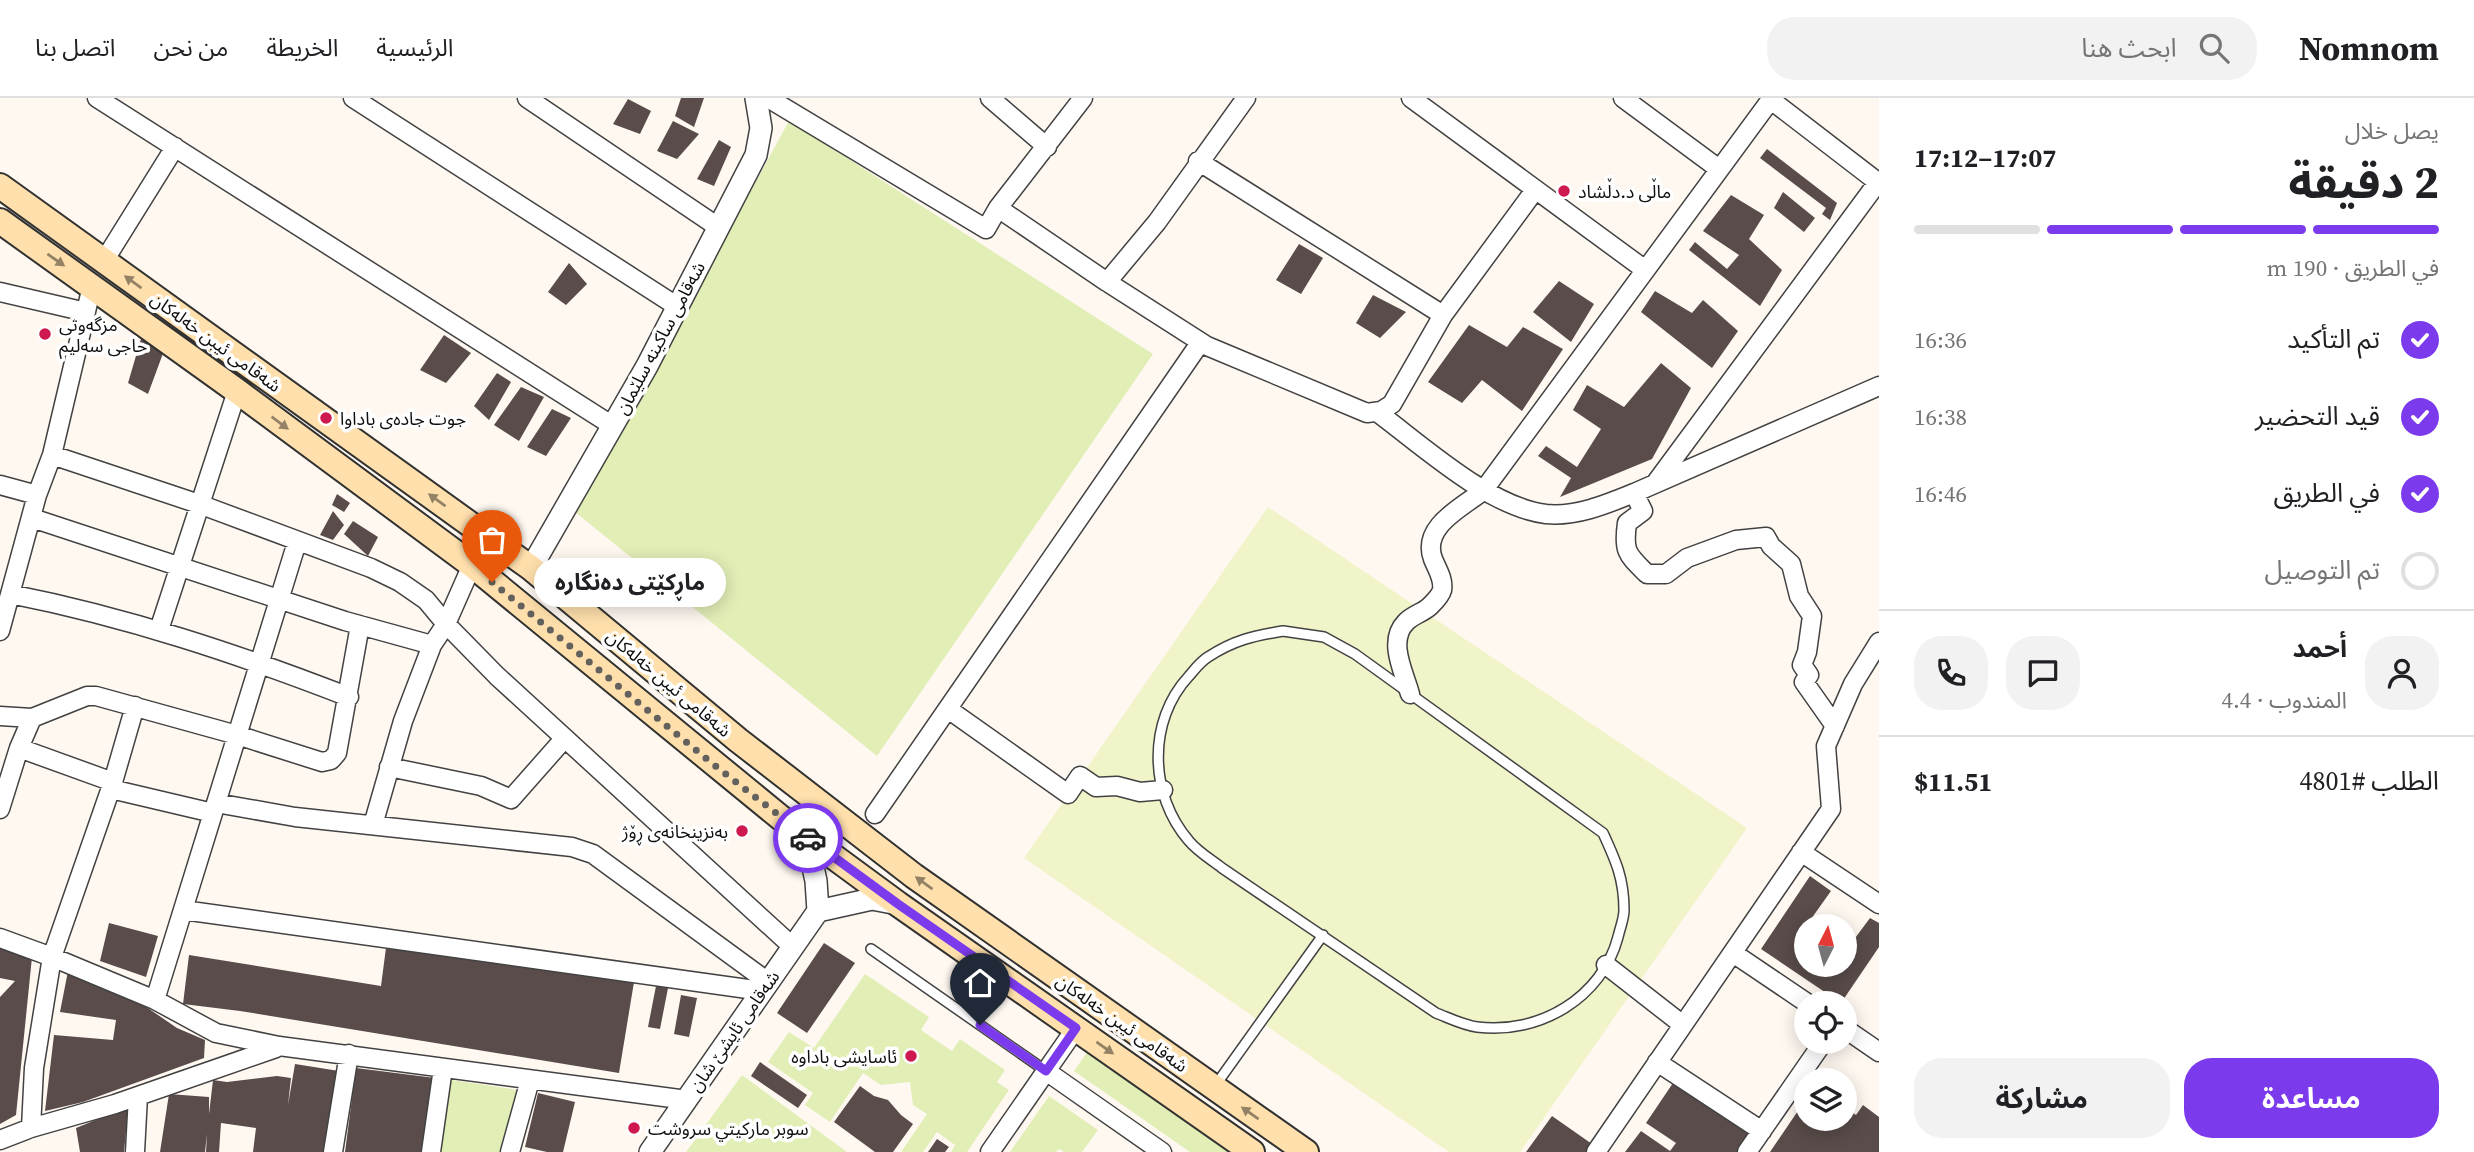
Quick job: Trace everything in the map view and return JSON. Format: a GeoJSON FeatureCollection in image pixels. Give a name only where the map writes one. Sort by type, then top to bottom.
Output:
{"type":"FeatureCollection","features":[{"type":"Feature","properties":{"kind":"main road","name":"شەقامی ئیبن خەلەکان"},"geometry":{"type":"LineString","coordinates":[[4,197],[104,261],[531,568],[738,740],[867,841],[1306,1152]]}},
{"type":"Feature","properties":{"kind":"main road","name":"شەقامی ئیبن خەلەکان"},"geometry":{"type":"LineString","coordinates":[[0,221],[237,391],[472,565],[781,818],[898,904],[1252,1152]]}},
{"type":"Feature","properties":{"kind":"main road"},"geometry":{"type":"LineString","coordinates":[[713,764],[738,740]]}},
{"type":"Feature","properties":{"kind":"main road"},"geometry":{"type":"LineString","coordinates":[[944,935],[961,910]]}},
{"type":"Feature","properties":{"kind":"street"},"geometry":{"type":"LineString","coordinates":[[97,98],[613,426]]}},
{"type":"Feature","properties":{"kind":"street"},"geometry":{"type":"LineString","coordinates":[[353,98],[678,307]]}},
{"type":"Feature","properties":{"kind":"street"},"geometry":{"type":"LineString","coordinates":[[527,98],[718,227]]}},
{"type":"Feature","properties":{"kind":"street","name":"شەقامی ساکینە سلێمان"},"geometry":{"type":"LineString","coordinates":[[531,568],[678,307],[756,155],[761,128],[756,98]]}},
{"type":"Feature","properties":{"kind":"street"},"geometry":{"type":"LineString","coordinates":[[768,98],[986,229],[998,208],[1083,98]]}},
{"type":"Feature","properties":{"kind":"street"},"geometry":{"type":"LineString","coordinates":[[990,98],[1047,147]]}},
{"type":"Feature","properties":{"kind":"street"},"geometry":{"type":"LineString","coordinates":[[1107,282],[1157,222],[1246,98]]}},
{"type":"Feature","properties":{"kind":"street"},"geometry":{"type":"LineString","coordinates":[[1411,98],[1644,269]]}},
{"type":"Feature","properties":{"kind":"street"},"geometry":{"type":"LineString","coordinates":[[1623,98],[1719,169]]}},
{"type":"Feature","properties":{"kind":"street"},"geometry":{"type":"LineString","coordinates":[[1410,694],[1397,649],[1398,636],[1409,618],[1424,611],[1438,597],[1442,588],[1442,579],[1430,550],[1431,538],[1436,528],[1483,491],[1771,99],[1878,183],[1655,484]]}},
{"type":"Feature","properties":{"kind":"street"},"geometry":{"type":"LineString","coordinates":[[104,261],[175,148]]}},
{"type":"Feature","properties":{"kind":"street"},"geometry":{"type":"LineString","coordinates":[[1198,162],[1443,315]]}},
{"type":"Feature","properties":{"kind":"street"},"geometry":{"type":"LineString","coordinates":[[998,208],[1200,343],[1367,413],[1377,412],[1392,404],[1443,315],[1535,190]]}},
{"type":"Feature","properties":{"kind":"street"},"geometry":{"type":"LineString","coordinates":[[0,631],[6,600],[51,455],[92,286]]}},
{"type":"Feature","properties":{"kind":"street"},"geometry":{"type":"LineString","coordinates":[[0,292],[86,312]]}},
{"type":"Feature","properties":{"kind":"street"},"geometry":{"type":"LineString","coordinates":[[875,814],[1200,343]]}},
{"type":"Feature","properties":{"kind":"street"},"geometry":{"type":"LineString","coordinates":[[1377,412],[1483,491],[1521,508],[1547,514],[1572,513],[1601,506],[1634,493],[1879,386]]}},
{"type":"Feature","properties":{"kind":"street"},"geometry":{"type":"LineString","coordinates":[[159,630],[237,391]]}},
{"type":"Feature","properties":{"kind":"street"},"geometry":{"type":"LineString","coordinates":[[51,455],[199,504],[371,568],[400,582],[426,600],[497,677],[793,947]]}},
{"type":"Feature","properties":{"kind":"street"},"geometry":{"type":"LineString","coordinates":[[0,485],[37,495]]}},
{"type":"Feature","properties":{"kind":"street"},"geometry":{"type":"LineString","coordinates":[[1634,493],[1643,511],[1627,523],[1624,545],[1631,558],[1647,574],[1666,573],[1687,558],[1754,537],[1766,537],[1771,546],[1791,564],[1799,596],[1812,616],[1807,652],[1802,666],[1809,675],[1804,682],[1835,726]]}},
{"type":"Feature","properties":{"kind":"street"},"geometry":{"type":"LineString","coordinates":[[32,518],[360,625],[432,645]]}},
{"type":"Feature","properties":{"kind":"street"},"geometry":{"type":"LineString","coordinates":[[155,1000],[297,542]]}},
{"type":"Feature","properties":{"kind":"street"},"geometry":{"type":"LineString","coordinates":[[373,825],[403,721],[432,645],[446,624],[472,565]]}},
{"type":"Feature","properties":{"kind":"street"},"geometry":{"type":"LineString","coordinates":[[6,600],[80,608],[159,630],[259,663],[349,697]]}},
{"type":"Feature","properties":{"kind":"street"},"geometry":{"type":"LineString","coordinates":[[0,716],[32,718],[87,696],[96,696],[322,762],[331,760],[337,753],[360,625]]}},
{"type":"Feature","properties":{"kind":"street"},"geometry":{"type":"LineString","coordinates":[[1596,1152],[1831,809],[1826,746],[1853,684],[1879,642]]}},
{"type":"Feature","properties":{"kind":"street"},"geometry":{"type":"LineString","coordinates":[[31,1128],[34,1068],[52,957],[112,786],[135,706]]}},
{"type":"Feature","properties":{"kind":"street"},"geometry":{"type":"LineString","coordinates":[[948,709],[1068,794],[1080,776],[1096,787],[1116,786],[1140,792],[1163,790]]}},
{"type":"Feature","properties":{"kind":"street"},"geometry":{"type":"LineString","coordinates":[[0,809],[19,748],[32,718]]}},
{"type":"Feature","properties":{"kind":"street"},"geometry":{"type":"LineString","coordinates":[[389,767],[481,786],[511,799],[564,739]]}},
{"type":"Feature","properties":{"kind":"street"},"geometry":{"type":"LineString","coordinates":[[19,748],[112,786],[214,808],[572,847],[593,854],[765,987]]}},
{"type":"Feature","properties":{"kind":"street"},"geometry":{"type":"LineString","coordinates":[[781,818],[810,853],[818,911],[872,899],[898,904]]}},
{"type":"Feature","properties":{"kind":"street"},"geometry":{"type":"LineString","coordinates":[[1801,852],[1879,904]]}},
{"type":"Feature","properties":{"kind":"street"},"geometry":{"type":"LineString","coordinates":[[183,910],[765,987]]}},
{"type":"Feature","properties":{"kind":"street","name":"شەقامی ئایشێ شان"},"geometry":{"type":"LineString","coordinates":[[650,1152],[818,911]]}},
{"type":"Feature","properties":{"kind":"street"},"geometry":{"type":"LineString","coordinates":[[0,939],[52,957],[155,1000],[216,1033],[279,1046],[687,1100]]}},
{"type":"Feature","properties":{"kind":"street"},"geometry":{"type":"LineString","coordinates":[[1733,953],[1794,994]]}},
{"type":"Feature","properties":{"kind":"street"},"geometry":{"type":"LineString","coordinates":[[1606,965],[1683,1025]]}},
{"type":"Feature","properties":{"kind":"street"},"geometry":{"type":"LineString","coordinates":[[990,1152],[1076,1028]]}},
{"type":"Feature","properties":{"kind":"street"},"geometry":{"type":"LineString","coordinates":[[1857,1037],[1879,1052]]}},
{"type":"Feature","properties":{"kind":"street"},"geometry":{"type":"LineString","coordinates":[[0,1140],[138,1096],[279,1046]]}},
{"type":"Feature","properties":{"kind":"street"},"geometry":{"type":"LineString","coordinates":[[333,1152],[349,1054]]}},
{"type":"Feature","properties":{"kind":"street"},"geometry":{"type":"LineString","coordinates":[[1747,1152],[1815,1054]]}},
{"type":"Feature","properties":{"kind":"street"},"geometry":{"type":"LineString","coordinates":[[1657,1062],[1762,1131]]}},
{"type":"Feature","properties":{"kind":"street"},"geometry":{"type":"LineString","coordinates":[[431,1152],[443,1068]]}},
{"type":"Feature","properties":{"kind":"street"},"geometry":{"type":"LineString","coordinates":[[1046,1071],[1152,1149]]}},
{"type":"Feature","properties":{"kind":"street"},"geometry":{"type":"LineString","coordinates":[[510,1152],[530,1080]]}},
{"type":"Feature","properties":{"kind":"street"},"geometry":{"type":"LineString","coordinates":[[135,1152],[138,1096]]}},
{"type":"Feature","properties":{"kind":"lane"},"geometry":{"type":"LineString","coordinates":[[1283,631],[1324,638],[1355,654],[1410,694],[1603,833],[1620,871],[1624,913],[1614,953],[1591,988],[1558,1014],[1518,1027],[1476,1027],[1436,1013],[1222,868],[1189,842],[1167,807],[1157,767],[1161,726],[1178,688],[1206,658],[1242,638],[1283,631]]}},
{"type":"Feature","properties":{"kind":"lane"},"geometry":{"type":"LineString","coordinates":[[1214,1088],[1324,935]]}},
{"type":"Feature","properties":{"kind":"lane"},"geometry":{"type":"LineString","coordinates":[[871,949],[1046,1071]]}},
{"type":"Feature","properties":{"kind":"green space"},"geometry":{"type":"Polygon","coordinates":[[[789,121],[1153,354],[877,756],[575,512],[789,121]]]}},
{"type":"Feature","properties":{"kind":"green space"},"geometry":{"type":"Polygon","coordinates":[[[1268,507],[1747,828],[1520,1152],[1449,1152],[1024,858],[1268,507]]]}},
{"type":"Feature","properties":{"kind":"green space"},"geometry":{"type":"Polygon","coordinates":[[[865,974],[929,1017],[921,1030],[952,1051],[960,1039],[1005,1070],[997,1082],[1009,1090],[967,1152],[951,1152],[955,1145],[937,1132],[923,1152],[901,1152],[927,1114],[913,1105],[910,1082],[881,1085],[863,1073],[830,1122],[805,1105],[813,1093],[768,1062],[789,1032],[814,1048],[865,974]]]}},
{"type":"Feature","properties":{"kind":"green space"},"geometry":{"type":"Polygon","coordinates":[[[1090,1048],[1239,1152],[1190,1152],[1074,1071],[1090,1048]]]}},
{"type":"Feature","properties":{"kind":"green space"},"geometry":{"type":"Polygon","coordinates":[[[742,1075],[847,1152],[686,1152],[742,1075]]]}},
{"type":"Feature","properties":{"kind":"green space"},"geometry":{"type":"Polygon","coordinates":[[[451,1080],[518,1090],[501,1152],[441,1152],[451,1080]]]}},
{"type":"Feature","properties":{"kind":"green space"},"geometry":{"type":"Polygon","coordinates":[[[1049,1096],[1098,1130],[1082,1152],[1064,1152],[1059,1149],[1056,1152],[1010,1152],[1049,1096]]]}},
{"type":"Feature","properties":{"kind":"building"},"geometry":{"type":"Polygon","coordinates":[[[681,98],[704,98],[694,127],[675,116],[681,98]]]}},
{"type":"Feature","properties":{"kind":"building"},"geometry":{"type":"Polygon","coordinates":[[[628,99],[651,111],[640,134],[613,124],[628,99]]]}},
{"type":"Feature","properties":{"kind":"building"},"geometry":{"type":"Polygon","coordinates":[[[673,121],[699,134],[677,159],[657,151],[673,121]]]}},
{"type":"Feature","properties":{"kind":"building"},"geometry":{"type":"Polygon","coordinates":[[[719,140],[731,147],[714,186],[697,179],[719,140]]]}},
{"type":"Feature","properties":{"kind":"building"},"geometry":{"type":"Polygon","coordinates":[[[1767,149],[1837,203],[1830,220],[1822,214],[1826,208],[1760,158],[1767,149]]]}},
{"type":"Feature","properties":{"kind":"building"},"geometry":{"type":"Polygon","coordinates":[[[1783,192],[1815,218],[1804,232],[1774,208],[1783,192]]]}},
{"type":"Feature","properties":{"kind":"building"},"geometry":{"type":"Polygon","coordinates":[[[1731,195],[1764,215],[1749,239],[1782,270],[1760,306],[1689,250],[1695,242],[1727,269],[1739,255],[1703,231],[1731,195]]]}},
{"type":"Feature","properties":{"kind":"building"},"geometry":{"type":"Polygon","coordinates":[[[1299,244],[1323,258],[1301,294],[1276,280],[1299,244]]]}},
{"type":"Feature","properties":{"kind":"building"},"geometry":{"type":"Polygon","coordinates":[[[569,263],[587,284],[566,305],[548,292],[569,263]]]}},
{"type":"Feature","properties":{"kind":"building"},"geometry":{"type":"Polygon","coordinates":[[[1559,281],[1594,304],[1571,342],[1533,312],[1559,281]]]}},
{"type":"Feature","properties":{"kind":"building"},"geometry":{"type":"Polygon","coordinates":[[[1655,291],[1692,313],[1703,300],[1738,331],[1712,368],[1641,312],[1655,291]]]}},
{"type":"Feature","properties":{"kind":"building"},"geometry":{"type":"Polygon","coordinates":[[[1373,295],[1406,312],[1380,338],[1356,323],[1373,295]]]}},
{"type":"Feature","properties":{"kind":"building"},"geometry":{"type":"Polygon","coordinates":[[[1469,325],[1507,347],[1523,327],[1563,349],[1522,411],[1482,380],[1462,403],[1428,382],[1469,325]]]}},
{"type":"Feature","properties":{"kind":"building"},"geometry":{"type":"Polygon","coordinates":[[[143,332],[165,348],[148,394],[128,383],[143,332]]]}},
{"type":"Feature","properties":{"kind":"building"},"geometry":{"type":"Polygon","coordinates":[[[444,335],[471,353],[446,383],[420,370],[444,335]]]}},
{"type":"Feature","properties":{"kind":"building"},"geometry":{"type":"Polygon","coordinates":[[[1661,363],[1691,388],[1652,459],[1560,497],[1571,478],[1538,456],[1546,446],[1577,467],[1601,429],[1573,410],[1587,385],[1624,407],[1661,363]]]}},
{"type":"Feature","properties":{"kind":"building"},"geometry":{"type":"Polygon","coordinates":[[[497,373],[511,382],[489,420],[474,406],[497,373]]]}},
{"type":"Feature","properties":{"kind":"building"},"geometry":{"type":"Polygon","coordinates":[[[521,387],[544,397],[519,441],[494,425],[521,387]]]}},
{"type":"Feature","properties":{"kind":"building"},"geometry":{"type":"Polygon","coordinates":[[[552,409],[571,418],[546,456],[527,447],[552,409]]]}},
{"type":"Feature","properties":{"kind":"building"},"geometry":{"type":"Polygon","coordinates":[[[337,494],[350,503],[344,512],[332,505],[337,494]]]}},
{"type":"Feature","properties":{"kind":"building"},"geometry":{"type":"Polygon","coordinates":[[[333,511],[344,525],[333,540],[320,535],[333,511]]]}},
{"type":"Feature","properties":{"kind":"building"},"geometry":{"type":"Polygon","coordinates":[[[353,521],[378,537],[368,556],[344,534],[353,521]]]}},
{"type":"Feature","properties":{"kind":"building"},"geometry":{"type":"Polygon","coordinates":[[[1810,876],[1831,891],[1815,914],[1794,914],[1794,971],[1761,949],[1810,876]]]}},
{"type":"Feature","properties":{"kind":"building"},"geometry":{"type":"Polygon","coordinates":[[[1870,918],[1879,923],[1879,947],[1849,991],[1823,991],[1802,977],[1857,977],[1857,936],[1870,918]]]}},
{"type":"Feature","properties":{"kind":"building"},"geometry":{"type":"Polygon","coordinates":[[[109,923],[158,936],[146,977],[100,961],[109,923]]]}},
{"type":"Feature","properties":{"kind":"building"},"geometry":{"type":"Polygon","coordinates":[[[387,940],[634,982],[619,1073],[183,1004],[189,955],[381,986],[387,940]]]}},
{"type":"Feature","properties":{"kind":"building"},"geometry":{"type":"Polygon","coordinates":[[[824,943],[855,963],[807,1033],[777,1013],[824,943]]]}},
{"type":"Feature","properties":{"kind":"building"},"geometry":{"type":"Polygon","coordinates":[[[0,946],[32,957],[16,1115],[0,1124],[0,997],[15,981],[0,978],[0,946]]]}},
{"type":"Feature","properties":{"kind":"building"},"geometry":{"type":"Polygon","coordinates":[[[68,971],[136,1000],[177,1028],[205,1040],[204,1058],[83,1102],[45,1111],[54,1035],[113,1040],[116,1020],[60,1012],[68,971]]]}},
{"type":"Feature","properties":{"kind":"building"},"geometry":{"type":"Polygon","coordinates":[[[656,986],[668,988],[660,1029],[648,1027],[656,986]]]}},
{"type":"Feature","properties":{"kind":"building"},"geometry":{"type":"Polygon","coordinates":[[[681,995],[697,998],[689,1037],[674,1034],[681,995]]]}},
{"type":"Feature","properties":{"kind":"building"},"geometry":{"type":"Polygon","coordinates":[[[760,1062],[807,1095],[798,1108],[751,1076],[760,1062]]]}},
{"type":"Feature","properties":{"kind":"building"},"geometry":{"type":"Polygon","coordinates":[[[295,1064],[339,1071],[327,1152],[253,1152],[256,1128],[221,1123],[219,1152],[206,1152],[207,1134],[205,1152],[160,1152],[169,1094],[209,1097],[209,1114],[213,1080],[227,1082],[277,1076],[291,1078],[288,1105],[295,1064]]]}},
{"type":"Feature","properties":{"kind":"building"},"geometry":{"type":"Polygon","coordinates":[[[356,1068],[435,1078],[425,1152],[345,1152],[356,1068]]]}},
{"type":"Feature","properties":{"kind":"building"},"geometry":{"type":"Polygon","coordinates":[[[1675,1080],[1751,1133],[1737,1152],[1625,1152],[1641,1131],[1670,1151],[1676,1143],[1646,1123],[1675,1080]]]}},
{"type":"Feature","properties":{"kind":"building"},"geometry":{"type":"Polygon","coordinates":[[[860,1086],[874,1096],[888,1100],[913,1124],[893,1152],[875,1152],[834,1122],[860,1086]]]}},
{"type":"Feature","properties":{"kind":"building"},"geometry":{"type":"Polygon","coordinates":[[[538,1093],[575,1102],[563,1152],[525,1147],[538,1093]]]}},
{"type":"Feature","properties":{"kind":"building"},"geometry":{"type":"Polygon","coordinates":[[[1863,1105],[1879,1117],[1879,1152],[1770,1152],[1794,1117],[1794,1131],[1857,1131],[1857,1114],[1863,1105]]]}},
{"type":"Feature","properties":{"kind":"building"},"geometry":{"type":"Polygon","coordinates":[[[128,1110],[124,1152],[80,1152],[76,1128],[128,1110]]]}},
{"type":"Feature","properties":{"kind":"building"},"geometry":{"type":"Polygon","coordinates":[[[1552,1116],[1592,1144],[1587,1152],[1526,1152],[1552,1116]]]}},
{"type":"Feature","properties":{"kind":"building"},"geometry":{"type":"Polygon","coordinates":[[[937,1139],[949,1147],[945,1152],[928,1152],[937,1139]]]}},
{"type":"Feature","properties":{"kind":"way so far"},"geometry":{"type":"LineString","coordinates":[[492,582],[713,764],[808,838]]}},
{"type":"Feature","properties":{"kind":"place","name":"ماڵی د.دڵشاد"},"geometry":{"type":"Point","coordinates":[1564,191]}},
{"type":"Feature","properties":{"kind":"place","name":"مزگەوتی حاجی سەلیم"},"geometry":{"type":"Point","coordinates":[45,334]}},
{"type":"Feature","properties":{"kind":"place","name":"جوت جادەی باداوا"},"geometry":{"type":"Point","coordinates":[326,418]}},
{"type":"Feature","properties":{"kind":"place","name":"ماڕكێتی دەنگارە"},"geometry":{"type":"Point","coordinates":[492,582]}},
{"type":"Feature","properties":{"kind":"place","name":"بەنزینخانەی ڕۆژ"},"geometry":{"type":"Point","coordinates":[742,831]}},
{"type":"Feature","properties":{"kind":"place","name":"ئاسايشى باداوه"},"geometry":{"type":"Point","coordinates":[911,1056]}},
{"type":"Feature","properties":{"kind":"place","name":"سوبر ماركيتي سروشت"},"geometry":{"type":"Point","coordinates":[634,1128]}},
{"type":"Feature","properties":{"kind":"route"},"geometry":{"type":"LineString","coordinates":[[808,838],[1076,1028],[1046,1071],[980,1025]]}}]}
